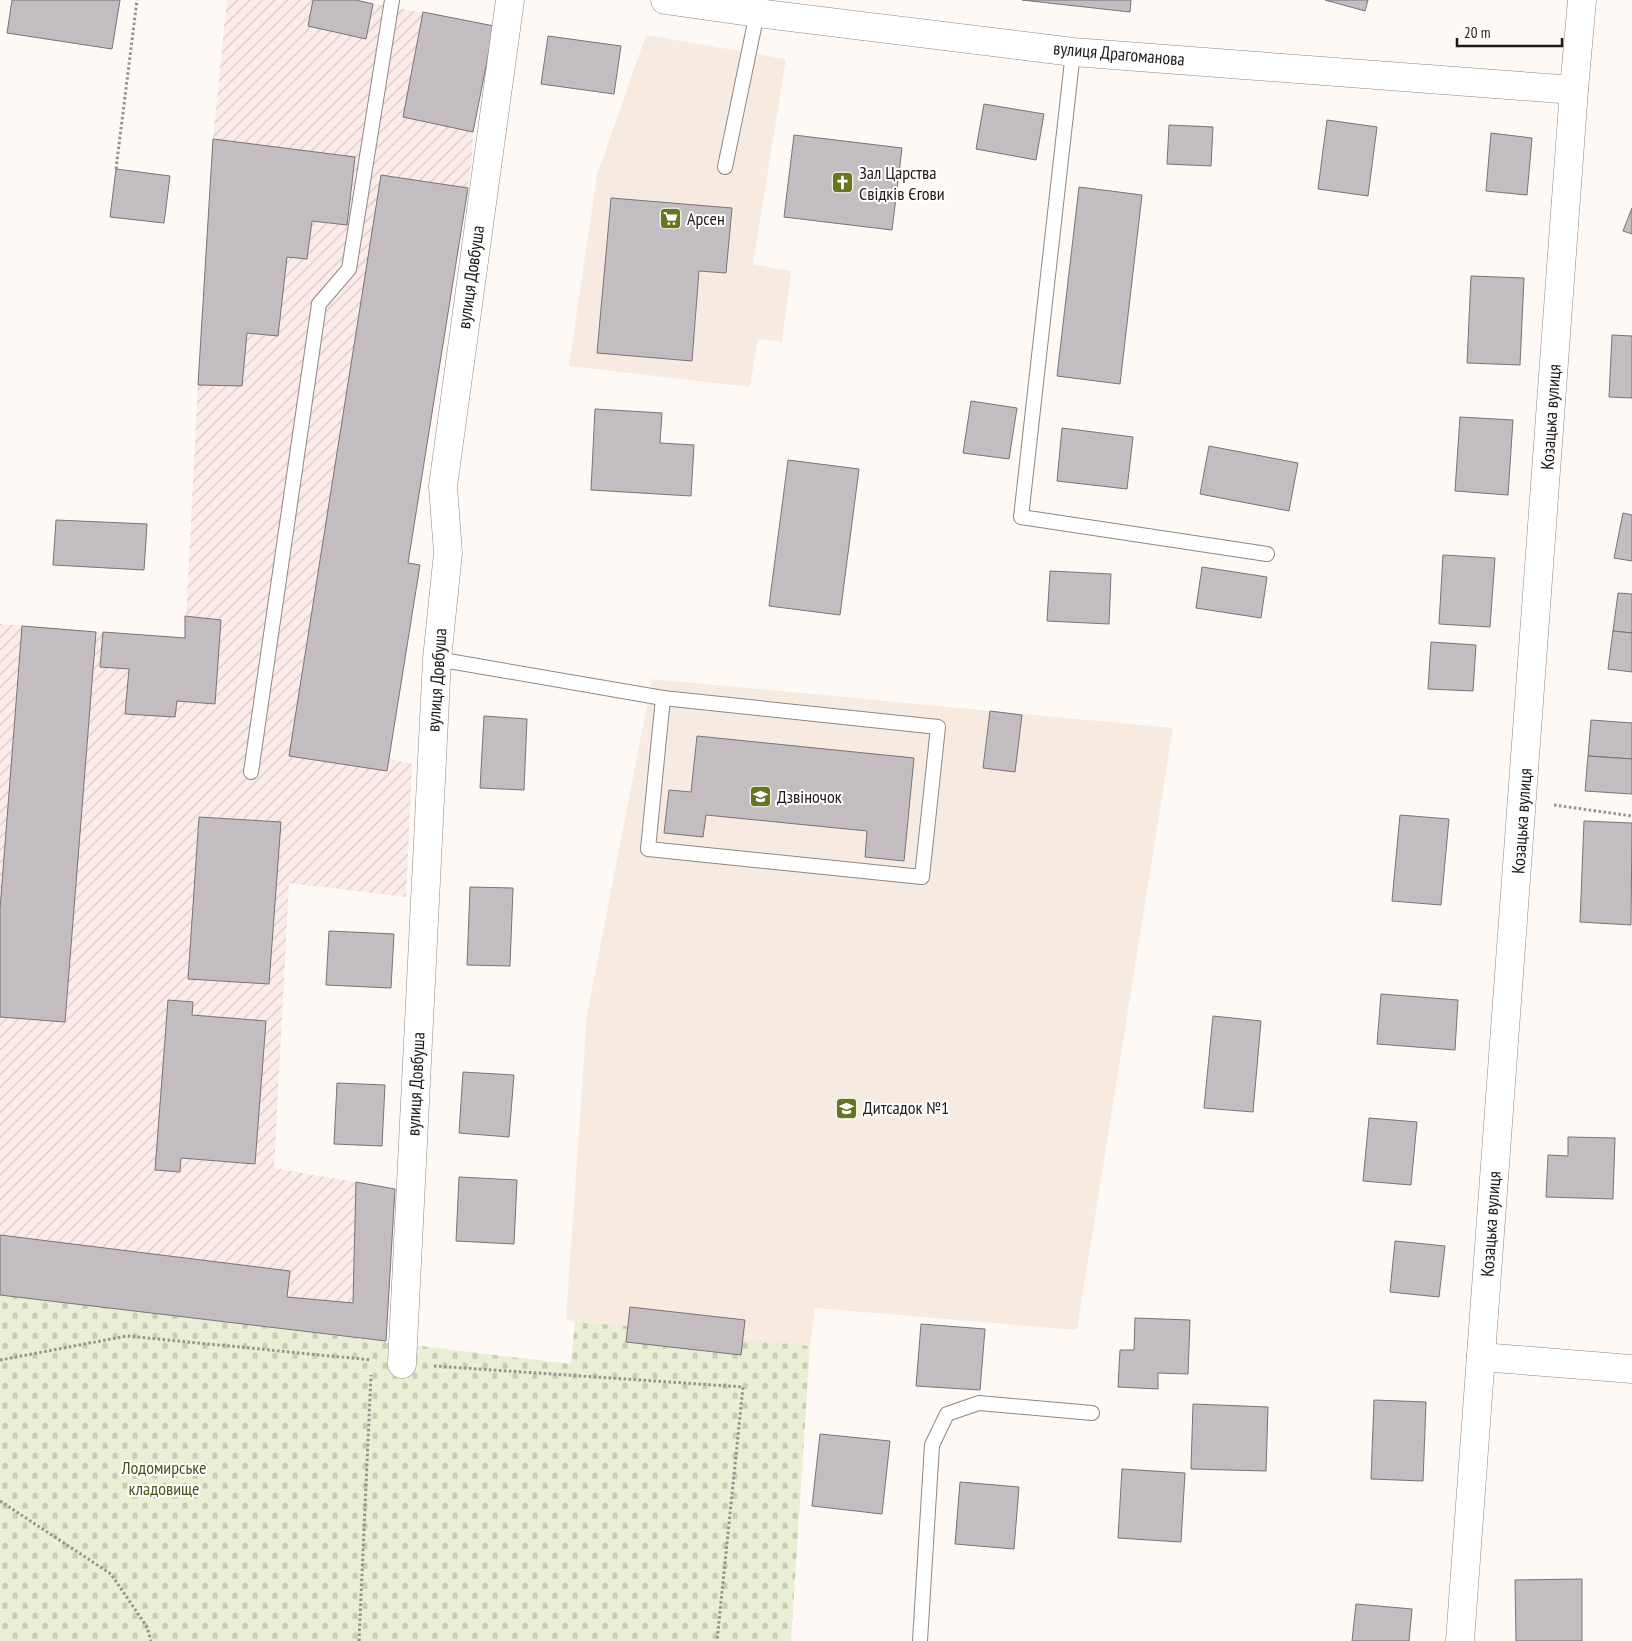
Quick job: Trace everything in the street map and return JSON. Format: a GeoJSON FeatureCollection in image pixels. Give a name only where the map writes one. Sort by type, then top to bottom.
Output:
{"type":"FeatureCollection","features":[{"type":"Feature","properties":{"kind":"street","name":"вулиця Довбуша"},"geometry":{"type":"LineString","coordinates":[[402,1364],[437,659],[448,553],[443,486],[510,0]]}},
{"type":"Feature","properties":{"kind":"street","name":"вулиця Драгоманова"},"geometry":{"type":"LineString","coordinates":[[666,0],[1073,52],[1574,90]]}},
{"type":"Feature","properties":{"kind":"street","name":"Козацька вулиця"},"geometry":{"type":"LineString","coordinates":[[1460,1641],[1582,0]]}},
{"type":"Feature","properties":{"kind":"street"},"geometry":{"type":"LineString","coordinates":[[1481,1357],[1632,1369]]}},
{"type":"Feature","properties":{"kind":"lane"},"geometry":{"type":"LineString","coordinates":[[251,772],[319,304],[349,269],[392,0]]}},
{"type":"Feature","properties":{"kind":"lane"},"geometry":{"type":"LineString","coordinates":[[725,166],[758,13]]}},
{"type":"Feature","properties":{"kind":"lane"},"geometry":{"type":"LineString","coordinates":[[1073,52],[1021,517],[1267,554]]}},
{"type":"Feature","properties":{"kind":"lane"},"geometry":{"type":"LineString","coordinates":[[437,659],[663,698],[938,727],[922,877],[648,849],[663,698]]}},
{"type":"Feature","properties":{"kind":"lane"},"geometry":{"type":"LineString","coordinates":[[920,1641],[932,1445],[947,1414],[979,1403],[1092,1413]]}},
{"type":"Feature","properties":{"kind":"path"},"geometry":{"type":"LineString","coordinates":[[116,169],[138,0]]}},
{"type":"Feature","properties":{"kind":"path"},"geometry":{"type":"LineString","coordinates":[[1523,801],[1632,816]]}},
{"type":"Feature","properties":{"kind":"path"},"geometry":{"type":"LineString","coordinates":[[0,1360],[127,1336],[402,1364],[743,1386],[717,1641]]}},
{"type":"Feature","properties":{"kind":"path"},"geometry":{"type":"LineString","coordinates":[[359,1641],[372,1360]]}},
{"type":"Feature","properties":{"kind":"path"},"geometry":{"type":"LineString","coordinates":[[0,1501],[111,1574],[147,1627],[151,1641]]}},
{"type":"Feature","properties":{"kind":"shaded area"},"geometry":{"type":"Polygon","coordinates":[[[227,0],[356,0],[494,26],[473,132],[472,160],[408,563],[389,759],[412,764],[406,897],[289,883],[274,1168],[395,1189],[386,1341],[0,1295],[0,624],[185,638],[213,139],[227,0]]]}},
{"type":"Feature","properties":{"kind":"shaded area"},"geometry":{"type":"Polygon","coordinates":[[[646,35],[786,59],[753,264],[791,271],[782,342],[758,339],[750,387],[569,366],[597,175],[646,35]]]}},
{"type":"Feature","properties":{"kind":"shaded area","name":"Дитсадок №1"},"geometry":{"type":"Polygon","coordinates":[[[652,679],[1173,728],[1077,1330],[815,1308],[810,1346],[742,1339],[741,1355],[626,1342],[628,1326],[575,1322],[566,1319],[587,1015],[652,679]]]}},
{"type":"Feature","properties":{"kind":"green space","name":"Лодомирське кладовище"},"geometry":{"type":"Polygon","coordinates":[[[0,1295],[571,1364],[575,1322],[628,1326],[627,1342],[740,1354],[742,1339],[810,1346],[791,1641],[0,1641],[0,1295]]]}},
{"type":"Feature","properties":{"kind":"building"},"geometry":{"type":"Polygon","coordinates":[[[12,0],[120,0],[112,49],[7,33],[12,0]]]}},
{"type":"Feature","properties":{"kind":"building"},"geometry":{"type":"Polygon","coordinates":[[[313,0],[356,0],[373,4],[366,39],[308,26],[313,0]]]}},
{"type":"Feature","properties":{"kind":"building"},"geometry":{"type":"Polygon","coordinates":[[[1022,0],[1131,0],[1130,12],[1022,0]]]}},
{"type":"Feature","properties":{"kind":"building"},"geometry":{"type":"Polygon","coordinates":[[[1325,0],[1368,0],[1365,11],[1325,0]]]}},
{"type":"Feature","properties":{"kind":"building"},"geometry":{"type":"Polygon","coordinates":[[[423,12],[494,26],[473,132],[403,117],[423,12]]]}},
{"type":"Feature","properties":{"kind":"building"},"geometry":{"type":"Polygon","coordinates":[[[548,36],[621,46],[614,94],[541,84],[548,36]]]}},
{"type":"Feature","properties":{"kind":"building"},"geometry":{"type":"Polygon","coordinates":[[[984,104],[1044,114],[1036,160],[976,149],[984,104]]]}},
{"type":"Feature","properties":{"kind":"building"},"geometry":{"type":"Polygon","coordinates":[[[1327,120],[1377,127],[1368,196],[1318,189],[1327,120]]]}},
{"type":"Feature","properties":{"kind":"building"},"geometry":{"type":"Polygon","coordinates":[[[1169,125],[1213,127],[1211,166],[1167,164],[1169,125]]]}},
{"type":"Feature","properties":{"kind":"building"},"geometry":{"type":"Polygon","coordinates":[[[1491,133],[1532,138],[1527,195],[1486,191],[1491,133]]]}},
{"type":"Feature","properties":{"kind":"building","name":"Зал Царства Свідків Єгови"},"geometry":{"type":"Polygon","coordinates":[[[794,135],[902,148],[892,230],[784,217],[794,135]]]}},
{"type":"Feature","properties":{"kind":"building"},"geometry":{"type":"Polygon","coordinates":[[[213,139],[355,157],[347,225],[312,221],[307,259],[287,257],[278,336],[247,333],[242,386],[198,385],[213,139]]]}},
{"type":"Feature","properties":{"kind":"building"},"geometry":{"type":"Polygon","coordinates":[[[116,169],[170,176],[164,223],[110,217],[116,169]]]}},
{"type":"Feature","properties":{"kind":"building"},"geometry":{"type":"Polygon","coordinates":[[[381,175],[468,188],[408,563],[420,565],[387,771],[289,756],[381,175]]]}},
{"type":"Feature","properties":{"kind":"building"},"geometry":{"type":"Polygon","coordinates":[[[1079,187],[1142,195],[1120,384],[1057,376],[1079,187]]]}},
{"type":"Feature","properties":{"kind":"building"},"geometry":{"type":"Polygon","coordinates":[[[611,198],[732,208],[726,273],[699,271],[692,361],[597,353],[611,198]]]}},
{"type":"Feature","properties":{"kind":"building"},"geometry":{"type":"Polygon","coordinates":[[[1632,208],[1632,234],[1623,231],[1632,208]]]}},
{"type":"Feature","properties":{"kind":"building"},"geometry":{"type":"Polygon","coordinates":[[[1471,276],[1524,278],[1520,365],[1467,363],[1471,276]]]}},
{"type":"Feature","properties":{"kind":"building"},"geometry":{"type":"Polygon","coordinates":[[[1612,335],[1632,336],[1632,398],[1609,397],[1612,335]]]}},
{"type":"Feature","properties":{"kind":"building"},"geometry":{"type":"Polygon","coordinates":[[[971,401],[1017,408],[1009,459],[963,453],[971,401]]]}},
{"type":"Feature","properties":{"kind":"building"},"geometry":{"type":"Polygon","coordinates":[[[595,409],[662,413],[660,443],[694,445],[691,496],[591,490],[595,409]]]}},
{"type":"Feature","properties":{"kind":"building"},"geometry":{"type":"Polygon","coordinates":[[[1460,417],[1513,420],[1508,495],[1455,491],[1460,417]]]}},
{"type":"Feature","properties":{"kind":"building"},"geometry":{"type":"Polygon","coordinates":[[[1062,428],[1133,437],[1127,489],[1057,481],[1062,428]]]}},
{"type":"Feature","properties":{"kind":"building"},"geometry":{"type":"Polygon","coordinates":[[[1209,446],[1298,463],[1289,511],[1200,494],[1209,446]]]}},
{"type":"Feature","properties":{"kind":"building"},"geometry":{"type":"Polygon","coordinates":[[[788,460],[859,469],[840,615],[769,606],[788,460]]]}},
{"type":"Feature","properties":{"kind":"building"},"geometry":{"type":"Polygon","coordinates":[[[1623,513],[1632,515],[1632,561],[1614,558],[1623,513]]]}},
{"type":"Feature","properties":{"kind":"building"},"geometry":{"type":"Polygon","coordinates":[[[56,520],[147,524],[144,570],[53,565],[56,520]]]}},
{"type":"Feature","properties":{"kind":"building"},"geometry":{"type":"Polygon","coordinates":[[[1443,555],[1495,558],[1490,627],[1439,624],[1443,555]]]}},
{"type":"Feature","properties":{"kind":"building"},"geometry":{"type":"Polygon","coordinates":[[[1202,567],[1267,577],[1261,618],[1196,608],[1202,567]]]}},
{"type":"Feature","properties":{"kind":"building"},"geometry":{"type":"Polygon","coordinates":[[[1050,571],[1111,574],[1109,624],[1047,621],[1050,571]]]}},
{"type":"Feature","properties":{"kind":"building"},"geometry":{"type":"Polygon","coordinates":[[[1618,593],[1632,594],[1632,633],[1613,631],[1618,593]]]}},
{"type":"Feature","properties":{"kind":"building"},"geometry":{"type":"Polygon","coordinates":[[[185,616],[221,620],[215,704],[177,701],[175,717],[125,714],[129,669],[100,667],[103,632],[185,638],[185,616]]]}},
{"type":"Feature","properties":{"kind":"building"},"geometry":{"type":"Polygon","coordinates":[[[22,626],[96,632],[65,1022],[0,1017],[0,909],[22,626]]]}},
{"type":"Feature","properties":{"kind":"building"},"geometry":{"type":"Polygon","coordinates":[[[1613,631],[1632,633],[1632,672],[1608,669],[1613,631]]]}},
{"type":"Feature","properties":{"kind":"building"},"geometry":{"type":"Polygon","coordinates":[[[1431,642],[1476,645],[1473,691],[1428,689],[1431,642]]]}},
{"type":"Feature","properties":{"kind":"building"},"geometry":{"type":"Polygon","coordinates":[[[990,711],[1022,715],[1015,772],[983,768],[990,711]]]}},
{"type":"Feature","properties":{"kind":"building"},"geometry":{"type":"Polygon","coordinates":[[[484,716],[527,719],[524,790],[480,788],[484,716]]]}},
{"type":"Feature","properties":{"kind":"building"},"geometry":{"type":"Polygon","coordinates":[[[1591,720],[1632,723],[1632,759],[1588,756],[1591,720]]]}},
{"type":"Feature","properties":{"kind":"building"},"geometry":{"type":"Polygon","coordinates":[[[697,736],[914,758],[904,861],[865,857],[867,831],[706,815],[703,837],[664,833],[669,790],[691,792],[697,736]]]}},
{"type":"Feature","properties":{"kind":"building"},"geometry":{"type":"Polygon","coordinates":[[[1588,756],[1632,759],[1632,794],[1585,791],[1588,756]]]}},
{"type":"Feature","properties":{"kind":"building"},"geometry":{"type":"Polygon","coordinates":[[[1400,815],[1449,819],[1441,905],[1392,901],[1400,815]]]}},
{"type":"Feature","properties":{"kind":"building"},"geometry":{"type":"Polygon","coordinates":[[[199,817],[281,822],[269,984],[188,979],[199,817]]]}},
{"type":"Feature","properties":{"kind":"building"},"geometry":{"type":"Polygon","coordinates":[[[1584,821],[1632,823],[1631,925],[1580,922],[1584,821]]]}},
{"type":"Feature","properties":{"kind":"building"},"geometry":{"type":"Polygon","coordinates":[[[470,887],[513,888],[510,966],[467,965],[470,887]]]}},
{"type":"Feature","properties":{"kind":"building"},"geometry":{"type":"Polygon","coordinates":[[[329,931],[394,934],[391,988],[326,985],[329,931]]]}},
{"type":"Feature","properties":{"kind":"building"},"geometry":{"type":"Polygon","coordinates":[[[1381,994],[1458,1000],[1455,1050],[1377,1044],[1381,994]]]}},
{"type":"Feature","properties":{"kind":"building"},"geometry":{"type":"Polygon","coordinates":[[[168,1000],[193,1002],[192,1015],[266,1021],[255,1164],[181,1158],[180,1172],[155,1170],[168,1000]]]}},
{"type":"Feature","properties":{"kind":"building"},"geometry":{"type":"Polygon","coordinates":[[[1213,1016],[1261,1021],[1253,1112],[1204,1108],[1213,1016]]]}},
{"type":"Feature","properties":{"kind":"building"},"geometry":{"type":"Polygon","coordinates":[[[463,1072],[514,1075],[509,1137],[459,1133],[463,1072]]]}},
{"type":"Feature","properties":{"kind":"building"},"geometry":{"type":"Polygon","coordinates":[[[337,1083],[385,1085],[382,1146],[334,1144],[337,1083]]]}},
{"type":"Feature","properties":{"kind":"building"},"geometry":{"type":"Polygon","coordinates":[[[1369,1118],[1417,1122],[1411,1185],[1363,1181],[1369,1118]]]}},
{"type":"Feature","properties":{"kind":"building"},"geometry":{"type":"Polygon","coordinates":[[[1568,1137],[1615,1138],[1613,1199],[1546,1197],[1548,1155],[1568,1156],[1568,1137]]]}},
{"type":"Feature","properties":{"kind":"building"},"geometry":{"type":"Polygon","coordinates":[[[459,1177],[517,1180],[514,1244],[456,1241],[459,1177]]]}},
{"type":"Feature","properties":{"kind":"building"},"geometry":{"type":"Polygon","coordinates":[[[356,1182],[395,1189],[386,1341],[0,1295],[0,1235],[290,1271],[287,1297],[353,1303],[356,1182]]]}},
{"type":"Feature","properties":{"kind":"building"},"geometry":{"type":"Polygon","coordinates":[[[1395,1241],[1445,1246],[1439,1297],[1390,1292],[1395,1241]]]}},
{"type":"Feature","properties":{"kind":"building"},"geometry":{"type":"Polygon","coordinates":[[[630,1307],[745,1320],[741,1355],[626,1342],[630,1307]]]}},
{"type":"Feature","properties":{"kind":"building"},"geometry":{"type":"Polygon","coordinates":[[[1135,1318],[1190,1320],[1188,1374],[1158,1373],[1158,1389],[1118,1387],[1120,1350],[1134,1350],[1135,1318]]]}},
{"type":"Feature","properties":{"kind":"building"},"geometry":{"type":"Polygon","coordinates":[[[921,1324],[985,1329],[980,1390],[916,1386],[921,1324]]]}},
{"type":"Feature","properties":{"kind":"building"},"geometry":{"type":"Polygon","coordinates":[[[1374,1400],[1426,1402],[1423,1481],[1371,1479],[1374,1400]]]}},
{"type":"Feature","properties":{"kind":"building"},"geometry":{"type":"Polygon","coordinates":[[[1193,1404],[1268,1407],[1266,1471],[1191,1469],[1193,1404]]]}},
{"type":"Feature","properties":{"kind":"building"},"geometry":{"type":"Polygon","coordinates":[[[820,1434],[890,1441],[882,1514],[812,1506],[820,1434]]]}},
{"type":"Feature","properties":{"kind":"building"},"geometry":{"type":"Polygon","coordinates":[[[1122,1469],[1185,1473],[1181,1542],[1118,1538],[1122,1469]]]}},
{"type":"Feature","properties":{"kind":"building"},"geometry":{"type":"Polygon","coordinates":[[[960,1482],[1019,1487],[1014,1549],[955,1544],[960,1482]]]}},
{"type":"Feature","properties":{"kind":"building"},"geometry":{"type":"Polygon","coordinates":[[[1582,1579],[1582,1641],[1516,1641],[1515,1580],[1582,1579]]]}},
{"type":"Feature","properties":{"kind":"building"},"geometry":{"type":"Polygon","coordinates":[[[1356,1604],[1412,1609],[1409,1641],[1352,1641],[1356,1604]]]}},
{"type":"Feature","properties":{"kind":"place","name":"Зал Царства Свідків Єгови"},"geometry":{"type":"Point","coordinates":[843,183]}},
{"type":"Feature","properties":{"kind":"place","name":"Арсен"},"geometry":{"type":"Point","coordinates":[671,219]}},
{"type":"Feature","properties":{"kind":"place","name":"Дзвіночок"},"geometry":{"type":"Point","coordinates":[761,797]}},
{"type":"Feature","properties":{"kind":"place","name":"Дитсадок №1"},"geometry":{"type":"Point","coordinates":[847,1108]}}]}
